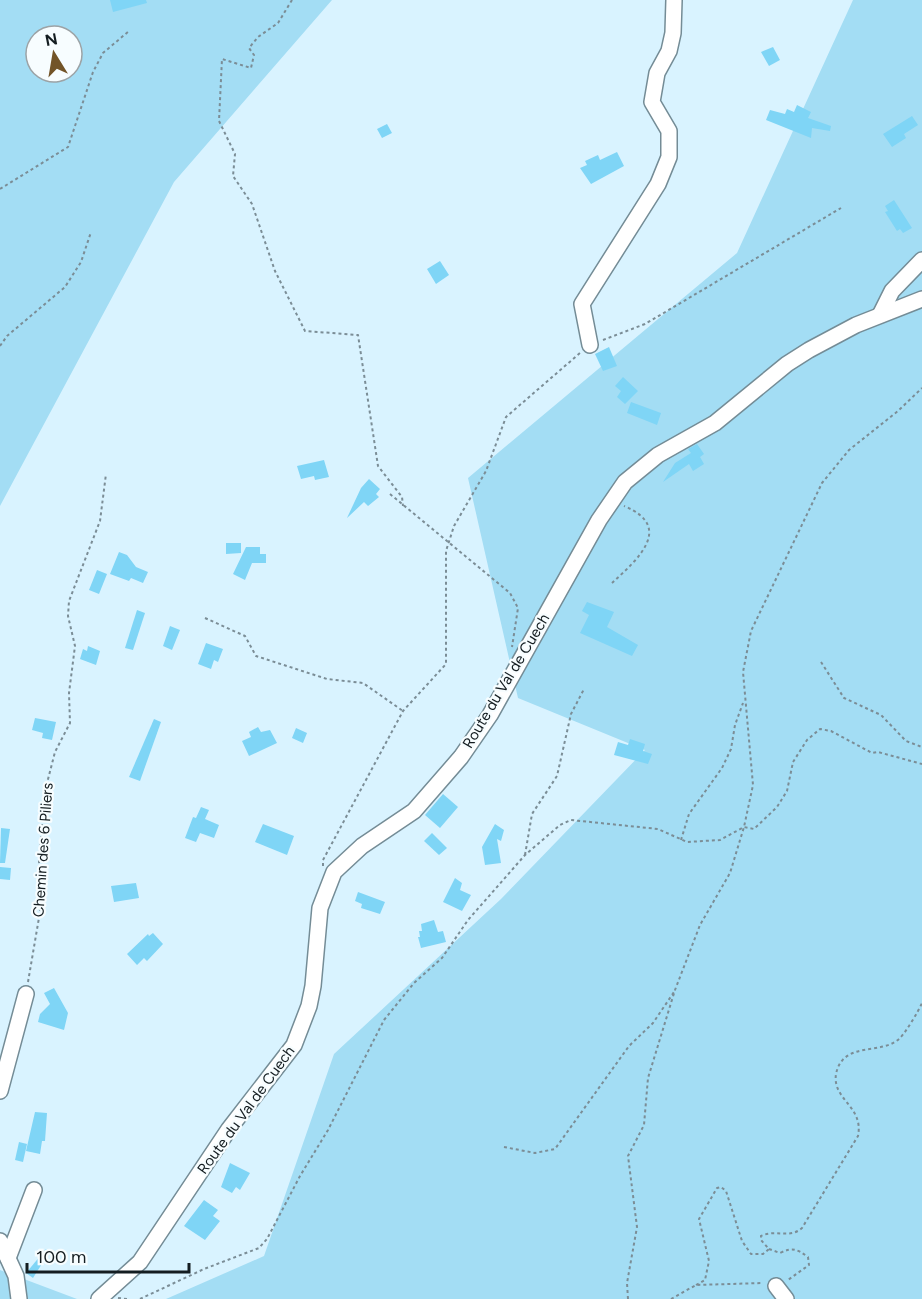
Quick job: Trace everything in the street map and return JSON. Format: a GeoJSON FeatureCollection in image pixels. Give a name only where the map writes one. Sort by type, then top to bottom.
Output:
{"type":"FeatureCollection","features":[{"type":"Feature","properties":{"kind":"street"},"geometry":{"type":"LineString","coordinates":[[590,345],[582,304],[658,184],[669,157],[669,131],[652,102],[657,73],[669,51],[673,33],[674,0]]}},
{"type":"Feature","properties":{"kind":"street"},"geometry":{"type":"LineString","coordinates":[[880,315],[892,291],[922,260]]}},
{"type":"Feature","properties":{"kind":"street","name":"Route du Val de Cuech"},"geometry":{"type":"LineString","coordinates":[[99,1299],[140,1262],[229,1129],[294,1045],[309,1006],[320,908],[334,872],[362,846],[414,811],[461,757],[490,715],[611,500],[641,467],[715,423],[787,364],[809,350],[880,315],[922,299]]}},
{"type":"Feature","properties":{"kind":"street"},"geometry":{"type":"LineString","coordinates":[[0,1090],[26,994]]}},
{"type":"Feature","properties":{"kind":"street"},"geometry":{"type":"LineString","coordinates":[[8,1258],[34,1190]]}},
{"type":"Feature","properties":{"kind":"street"},"geometry":{"type":"LineString","coordinates":[[0,1241],[15,1276],[19,1299]]}},
{"type":"Feature","properties":{"kind":"street"},"geometry":{"type":"LineString","coordinates":[[776,1286],[786,1299]]}},
{"type":"Feature","properties":{"kind":"path"},"geometry":{"type":"LineString","coordinates":[[292,0],[278,23],[258,37],[249,48],[254,55],[251,68],[222,59],[219,121],[236,154],[233,176],[252,204],[275,271],[305,331],[358,335],[378,466],[402,497],[403,506]]}},
{"type":"Feature","properties":{"kind":"path"},"geometry":{"type":"LineString","coordinates":[[0,189],[68,147],[93,72],[103,53],[129,31]]}},
{"type":"Feature","properties":{"kind":"path"},"geometry":{"type":"LineString","coordinates":[[322,869],[323,860],[403,711],[446,664],[446,551],[454,526],[486,471],[506,417],[590,345],[645,324],[842,208]]}},
{"type":"Feature","properties":{"kind":"path"},"geometry":{"type":"LineString","coordinates":[[0,346],[7,336],[65,287],[81,262],[91,232]]}},
{"type":"Feature","properties":{"kind":"path"},"geometry":{"type":"LineString","coordinates":[[628,1299],[627,1283],[637,1227],[628,1155],[644,1125],[648,1078],[675,990],[700,925],[730,873],[744,827],[753,785],[742,672],[751,631],[822,483],[849,450],[898,411],[922,388]]}},
{"type":"Feature","properties":{"kind":"path","name":"Chemin des 6 Piliers"},"geometry":{"type":"LineString","coordinates":[[26,994],[41,906],[39,861],[45,791],[55,752],[70,723],[69,693],[75,646],[68,616],[69,601],[100,521],[106,474]]}},
{"type":"Feature","properties":{"kind":"path"},"geometry":{"type":"LineString","coordinates":[[390,494],[510,593],[518,608],[512,649]]}},
{"type":"Feature","properties":{"kind":"path"},"geometry":{"type":"LineString","coordinates":[[611,500],[634,510],[646,523],[650,533],[647,546],[636,561],[612,583]]}},
{"type":"Feature","properties":{"kind":"path"},"geometry":{"type":"LineString","coordinates":[[205,618],[245,636],[256,656],[327,679],[363,683],[403,711]]}},
{"type":"Feature","properties":{"kind":"path"},"geometry":{"type":"LineString","coordinates":[[822,662],[835,679],[844,698],[881,715],[906,741],[922,747]]}},
{"type":"Feature","properties":{"kind":"path"},"geometry":{"type":"LineString","coordinates":[[525,855],[532,814],[557,776],[571,714],[584,689]]}},
{"type":"Feature","properties":{"kind":"path"},"geometry":{"type":"LineString","coordinates":[[681,840],[689,814],[722,768],[732,749],[735,725],[744,700]]}},
{"type":"Feature","properties":{"kind":"path"},"geometry":{"type":"LineString","coordinates":[[140,1299],[204,1269],[259,1248],[267,1239],[300,1176],[328,1130],[384,1020],[414,983],[442,958],[468,920],[525,855],[560,825],[571,820],[658,829],[687,842],[720,840],[744,827],[754,829],[777,807],[787,791],[793,762],[807,740],[820,729],[831,731],[872,753],[878,752],[922,764]]}},
{"type":"Feature","properties":{"kind":"path"},"geometry":{"type":"LineString","coordinates":[[504,1147],[535,1153],[555,1149],[629,1046],[653,1023],[675,990]]}},
{"type":"Feature","properties":{"kind":"path"},"geometry":{"type":"LineString","coordinates":[[696,1285],[754,1282],[776,1286],[809,1265],[808,1257],[798,1249],[780,1252],[769,1249],[761,1240],[761,1236],[772,1232],[794,1233],[802,1228],[858,1136],[860,1119],[836,1084],[836,1073],[842,1063],[854,1051],[886,1045],[900,1039],[922,1004]]}},
{"type":"Feature","properties":{"kind":"path"},"geometry":{"type":"LineString","coordinates":[[671,1299],[705,1280],[709,1261],[699,1219],[717,1188],[721,1187],[726,1191],[747,1250],[756,1255],[763,1254],[769,1249]]}},
{"type":"Feature","properties":{"kind":"shaded area"},"geometry":{"type":"Polygon","coordinates":[[[0,0],[332,0],[174,182],[0,506],[0,0]]]}},
{"type":"Feature","properties":{"kind":"shaded area"},"geometry":{"type":"Polygon","coordinates":[[[853,0],[922,0],[922,1299],[166,1299],[264,1256],[334,1054],[501,899],[645,750],[518,698],[468,478],[737,253],[853,0]]]}},
{"type":"Feature","properties":{"kind":"shaded area"},"geometry":{"type":"Polygon","coordinates":[[[0,1270],[77,1299],[0,1299],[0,1270]]]}},
{"type":"Feature","properties":{"kind":"building"},"geometry":{"type":"Polygon","coordinates":[[[110,0],[146,0],[147,3],[113,12],[110,0]]]}},
{"type":"Feature","properties":{"kind":"building"},"geometry":{"type":"Polygon","coordinates":[[[773,47],[780,60],[769,66],[761,52],[773,47]]]}},
{"type":"Feature","properties":{"kind":"building"},"geometry":{"type":"Polygon","coordinates":[[[797,105],[811,112],[808,118],[831,126],[830,131],[812,128],[811,138],[766,120],[770,110],[785,114],[787,109],[794,112],[797,105]]]}},
{"type":"Feature","properties":{"kind":"building"},"geometry":{"type":"Polygon","coordinates":[[[912,116],[918,125],[904,134],[906,138],[892,147],[883,134],[912,116]]]}},
{"type":"Feature","properties":{"kind":"building"},"geometry":{"type":"Polygon","coordinates":[[[387,124],[392,133],[382,138],[377,129],[387,124]]]}},
{"type":"Feature","properties":{"kind":"building"},"geometry":{"type":"Polygon","coordinates":[[[617,152],[624,166],[591,184],[580,168],[587,165],[585,161],[598,155],[600,160],[617,152]]]}},
{"type":"Feature","properties":{"kind":"building"},"geometry":{"type":"Polygon","coordinates":[[[894,200],[912,228],[903,233],[900,229],[897,231],[885,212],[888,211],[885,206],[894,200]]]}},
{"type":"Feature","properties":{"kind":"building"},"geometry":{"type":"Polygon","coordinates":[[[440,261],[449,275],[436,284],[427,269],[440,261]]]}},
{"type":"Feature","properties":{"kind":"building"},"geometry":{"type":"Polygon","coordinates":[[[609,347],[617,366],[603,371],[595,354],[609,347]]]}},
{"type":"Feature","properties":{"kind":"building"},"geometry":{"type":"Polygon","coordinates":[[[623,377],[638,391],[625,404],[617,397],[621,391],[615,386],[623,377]]]}},
{"type":"Feature","properties":{"kind":"building"},"geometry":{"type":"Polygon","coordinates":[[[631,402],[661,413],[657,425],[627,413],[631,402]]]}},
{"type":"Feature","properties":{"kind":"building"},"geometry":{"type":"Polygon","coordinates":[[[697,444],[704,454],[700,457],[704,464],[693,471],[689,464],[663,482],[675,463],[691,453],[688,449],[697,444]]]}},
{"type":"Feature","properties":{"kind":"building"},"geometry":{"type":"Polygon","coordinates":[[[324,460],[329,477],[315,480],[314,476],[301,479],[297,466],[324,460]]]}},
{"type":"Feature","properties":{"kind":"building"},"geometry":{"type":"Polygon","coordinates":[[[369,479],[380,489],[376,494],[379,497],[368,506],[364,502],[347,518],[361,488],[369,479]]]}},
{"type":"Feature","properties":{"kind":"building"},"geometry":{"type":"Polygon","coordinates":[[[226,543],[241,543],[241,553],[226,554],[226,543]]]}},
{"type":"Feature","properties":{"kind":"building"},"geometry":{"type":"Polygon","coordinates":[[[246,547],[260,547],[260,554],[266,554],[266,563],[252,563],[245,580],[233,574],[246,547]]]}},
{"type":"Feature","properties":{"kind":"building"},"geometry":{"type":"Polygon","coordinates":[[[119,552],[127,555],[136,567],[148,572],[143,583],[110,574],[119,552]]]}},
{"type":"Feature","properties":{"kind":"building"},"geometry":{"type":"Polygon","coordinates":[[[97,570],[107,574],[99,594],[89,590],[97,570]]]}},
{"type":"Feature","properties":{"kind":"building"},"geometry":{"type":"Polygon","coordinates":[[[587,602],[614,612],[607,627],[638,645],[632,656],[580,633],[589,615],[582,611],[587,602]]]}},
{"type":"Feature","properties":{"kind":"building"},"geometry":{"type":"Polygon","coordinates":[[[137,610],[145,613],[133,650],[125,648],[137,610]]]}},
{"type":"Feature","properties":{"kind":"building"},"geometry":{"type":"Polygon","coordinates":[[[170,626],[180,630],[172,650],[163,646],[170,626]]]}},
{"type":"Feature","properties":{"kind":"building"},"geometry":{"type":"Polygon","coordinates":[[[206,643],[223,649],[218,662],[214,660],[211,669],[198,664],[206,643]]]}},
{"type":"Feature","properties":{"kind":"building"},"geometry":{"type":"Polygon","coordinates":[[[88,646],[100,651],[96,665],[80,659],[83,649],[87,651],[88,646]]]}},
{"type":"Feature","properties":{"kind":"building"},"geometry":{"type":"Polygon","coordinates":[[[35,718],[56,722],[52,740],[42,738],[43,733],[32,730],[35,718]]]}},
{"type":"Feature","properties":{"kind":"building"},"geometry":{"type":"Polygon","coordinates":[[[154,719],[161,722],[140,781],[129,777],[154,719]]]}},
{"type":"Feature","properties":{"kind":"building"},"geometry":{"type":"Polygon","coordinates":[[[258,727],[261,732],[270,730],[277,743],[249,756],[242,741],[251,737],[249,732],[258,727]]]}},
{"type":"Feature","properties":{"kind":"building"},"geometry":{"type":"Polygon","coordinates":[[[296,728],[307,733],[303,743],[292,738],[296,728]]]}},
{"type":"Feature","properties":{"kind":"building"},"geometry":{"type":"Polygon","coordinates":[[[630,739],[645,744],[643,751],[652,754],[648,764],[614,755],[618,742],[628,745],[630,739]]]}},
{"type":"Feature","properties":{"kind":"building"},"geometry":{"type":"Polygon","coordinates":[[[443,794],[458,807],[440,828],[425,815],[443,794]]]}},
{"type":"Feature","properties":{"kind":"building"},"geometry":{"type":"Polygon","coordinates":[[[201,807],[209,810],[205,819],[219,825],[214,838],[200,833],[196,842],[185,838],[193,817],[196,818],[201,807]]]}},
{"type":"Feature","properties":{"kind":"building"},"geometry":{"type":"Polygon","coordinates":[[[263,824],[294,836],[287,855],[255,842],[263,824]]]}},
{"type":"Feature","properties":{"kind":"building"},"geometry":{"type":"Polygon","coordinates":[[[495,824],[504,830],[501,841],[497,839],[501,863],[485,865],[482,847],[495,824]]]}},
{"type":"Feature","properties":{"kind":"building"},"geometry":{"type":"Polygon","coordinates":[[[1,828],[10,829],[5,863],[0,863],[1,828]]]}},
{"type":"Feature","properties":{"kind":"building"},"geometry":{"type":"Polygon","coordinates":[[[432,833],[447,848],[439,855],[424,841],[432,833]]]}},
{"type":"Feature","properties":{"kind":"building"},"geometry":{"type":"Polygon","coordinates":[[[0,867],[11,868],[10,880],[0,879],[0,867]]]}},
{"type":"Feature","properties":{"kind":"building"},"geometry":{"type":"Polygon","coordinates":[[[455,878],[462,883],[460,890],[471,895],[462,911],[443,902],[455,878]]]}},
{"type":"Feature","properties":{"kind":"building"},"geometry":{"type":"Polygon","coordinates":[[[136,883],[139,898],[114,902],[111,886],[136,883]]]}},
{"type":"Feature","properties":{"kind":"building"},"geometry":{"type":"Polygon","coordinates":[[[358,892],[385,902],[380,914],[361,908],[362,904],[355,901],[358,892]]]}},
{"type":"Feature","properties":{"kind":"building"},"geometry":{"type":"Polygon","coordinates":[[[434,920],[438,932],[443,931],[446,942],[421,948],[418,937],[420,937],[419,931],[422,931],[421,924],[434,920]]]}},
{"type":"Feature","properties":{"kind":"building"},"geometry":{"type":"Polygon","coordinates":[[[153,933],[163,944],[147,961],[144,958],[137,965],[127,954],[148,934],[149,936],[153,933]]]}},
{"type":"Feature","properties":{"kind":"building"},"geometry":{"type":"Polygon","coordinates":[[[54,988],[68,1013],[64,1030],[38,1022],[40,1014],[50,1004],[44,993],[54,988]]]}},
{"type":"Feature","properties":{"kind":"building"},"geometry":{"type":"Polygon","coordinates":[[[35,1112],[47,1113],[45,1141],[42,1141],[40,1154],[26,1151],[35,1112]]]}},
{"type":"Feature","properties":{"kind":"building"},"geometry":{"type":"Polygon","coordinates":[[[19,1142],[27,1144],[23,1162],[15,1160],[19,1142]]]}},
{"type":"Feature","properties":{"kind":"building"},"geometry":{"type":"Polygon","coordinates":[[[230,1163],[250,1173],[240,1190],[236,1187],[232,1193],[221,1187],[230,1163]]]}},
{"type":"Feature","properties":{"kind":"building"},"geometry":{"type":"Polygon","coordinates":[[[204,1200],[218,1210],[213,1216],[220,1221],[205,1240],[184,1226],[204,1200]]]}},
{"type":"Feature","properties":{"kind":"building"},"geometry":{"type":"Polygon","coordinates":[[[46,1249],[50,1251],[33,1278],[26,1273],[46,1249]]]}}]}
